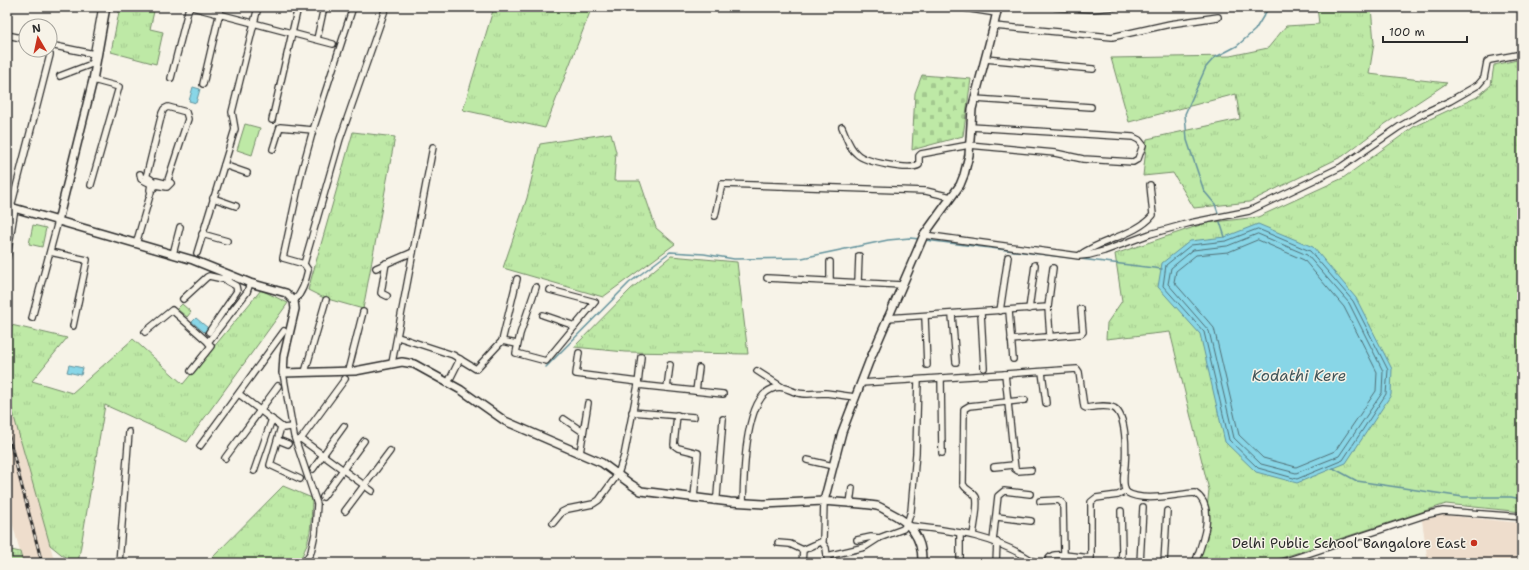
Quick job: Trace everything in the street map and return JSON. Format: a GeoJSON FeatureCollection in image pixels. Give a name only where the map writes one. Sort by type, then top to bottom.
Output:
{"type":"FeatureCollection","features":[{"type":"Feature","properties":{"kind":"street"},"geometry":{"type":"LineString","coordinates":[[60,76],[89,65],[92,62],[104,7]]}},
{"type":"Feature","properties":{"kind":"street"},"geometry":{"type":"LineString","coordinates":[[32,318],[93,80],[104,7]]}},
{"type":"Feature","properties":{"kind":"street"},"geometry":{"type":"LineString","coordinates":[[170,78],[191,7],[333,44]]}},
{"type":"Feature","properties":{"kind":"street"},"geometry":{"type":"LineString","coordinates":[[203,84],[221,7]]}},
{"type":"Feature","properties":{"kind":"street"},"geometry":{"type":"LineString","coordinates":[[197,253],[235,129],[232,112],[258,7]]}},
{"type":"Feature","properties":{"kind":"street"},"geometry":{"type":"LineString","coordinates":[[272,120],[298,7]]}},
{"type":"Feature","properties":{"kind":"street"},"geometry":{"type":"LineString","coordinates":[[317,39],[324,7]]}},
{"type":"Feature","properties":{"kind":"street"},"geometry":{"type":"LineString","coordinates":[[294,301],[302,290],[308,270],[304,264],[283,258],[302,170],[313,130],[353,7]]}},
{"type":"Feature","properties":{"kind":"street"},"geometry":{"type":"LineString","coordinates":[[304,264],[341,134],[386,7]]}},
{"type":"Feature","properties":{"kind":"street"},"geometry":{"type":"LineString","coordinates":[[828,563],[826,548],[822,542],[824,501],[842,432],[887,318],[924,235],[960,185],[969,155],[975,99],[997,10],[958,7]]}},
{"type":"Feature","properties":{"kind":"street"},"geometry":{"type":"LineString","coordinates":[[1056,7],[1090,9],[1115,7]]}},
{"type":"Feature","properties":{"kind":"street"},"geometry":{"type":"LineString","coordinates":[[994,26],[1112,38],[1170,24],[1218,17]]}},
{"type":"Feature","properties":{"kind":"street"},"geometry":{"type":"LineString","coordinates":[[7,35],[18,37]]}},
{"type":"Feature","properties":{"kind":"street"},"geometry":{"type":"LineString","coordinates":[[58,47],[94,54]]}},
{"type":"Feature","properties":{"kind":"street"},"geometry":{"type":"LineString","coordinates":[[924,235],[1079,256],[1097,253],[1150,234],[1190,223],[1249,211],[1341,167],[1398,127],[1478,85],[1484,78],[1486,62],[1522,54]]}},
{"type":"Feature","properties":{"kind":"street"},"geometry":{"type":"LineString","coordinates":[[7,257],[11,207],[49,58]]}},
{"type":"Feature","properties":{"kind":"street"},"geometry":{"type":"LineString","coordinates":[[985,59],[1093,69]]}},
{"type":"Feature","properties":{"kind":"street"},"geometry":{"type":"LineString","coordinates":[[90,185],[119,87],[93,80]]}},
{"type":"Feature","properties":{"kind":"street"},"geometry":{"type":"LineString","coordinates":[[975,99],[1091,107]]}},
{"type":"Feature","properties":{"kind":"street"},"geometry":{"type":"LineString","coordinates":[[140,174],[140,179],[154,182],[164,184],[167,183],[188,119],[186,112],[168,107],[162,113],[146,176],[154,182],[167,187],[171,183]]}},
{"type":"Feature","properties":{"kind":"street"},"geometry":{"type":"LineString","coordinates":[[273,149],[280,127],[313,130]]}},
{"type":"Feature","properties":{"kind":"street"},"geometry":{"type":"LineString","coordinates":[[842,127],[852,150],[863,159],[908,168],[919,165],[919,156],[921,154],[969,145],[1055,153],[1083,159],[1133,162],[1138,159],[1142,145],[1139,140],[1133,137],[971,127]]}},
{"type":"Feature","properties":{"kind":"street"},"geometry":{"type":"LineString","coordinates":[[392,363],[433,147]]}},
{"type":"Feature","properties":{"kind":"street"},"geometry":{"type":"LineString","coordinates":[[224,165],[247,173]]}},
{"type":"Feature","properties":{"kind":"street"},"geometry":{"type":"LineString","coordinates":[[136,244],[151,192],[153,191],[154,182]]}},
{"type":"Feature","properties":{"kind":"street"},"geometry":{"type":"LineString","coordinates":[[715,216],[722,184],[926,190],[951,197]]}},
{"type":"Feature","properties":{"kind":"street"},"geometry":{"type":"LineString","coordinates":[[1079,256],[1098,244],[1147,223],[1153,215],[1150,185]]}},
{"type":"Feature","properties":{"kind":"street"},"geometry":{"type":"LineString","coordinates":[[213,198],[236,206]]}},
{"type":"Feature","properties":{"kind":"street"},"geometry":{"type":"LineString","coordinates":[[11,207],[173,254],[227,277],[286,293],[294,301],[295,309],[284,356],[283,373],[292,427],[298,440],[317,504],[315,534],[311,552],[304,563]]}},
{"type":"Feature","properties":{"kind":"street"},"geometry":{"type":"LineString","coordinates":[[173,254],[180,227]]}},
{"type":"Feature","properties":{"kind":"street"},"geometry":{"type":"LineString","coordinates":[[202,234],[226,241]]}},
{"type":"Feature","properties":{"kind":"street"},"geometry":{"type":"LineString","coordinates":[[50,252],[87,260],[73,326]]}},
{"type":"Feature","properties":{"kind":"street"},"geometry":{"type":"LineString","coordinates":[[376,268],[413,252]]}},
{"type":"Feature","properties":{"kind":"street"},"geometry":{"type":"LineString","coordinates":[[858,282],[859,256]]}},
{"type":"Feature","properties":{"kind":"street"},"geometry":{"type":"LineString","coordinates":[[1000,311],[1008,257]]}},
{"type":"Feature","properties":{"kind":"street"},"geometry":{"type":"LineString","coordinates":[[830,262],[830,281]]}},
{"type":"Feature","properties":{"kind":"street"},"geometry":{"type":"LineString","coordinates":[[386,263],[381,293],[387,296]]}},
{"type":"Feature","properties":{"kind":"street"},"geometry":{"type":"LineString","coordinates":[[1029,309],[1035,265]]}},
{"type":"Feature","properties":{"kind":"street"},"geometry":{"type":"LineString","coordinates":[[1050,337],[1048,307],[1053,268]]}},
{"type":"Feature","properties":{"kind":"street"},"geometry":{"type":"LineString","coordinates":[[183,299],[207,276],[227,277],[236,286],[237,291],[209,332]]}},
{"type":"Feature","properties":{"kind":"street"},"geometry":{"type":"LineString","coordinates":[[767,278],[902,285]]}},
{"type":"Feature","properties":{"kind":"street"},"geometry":{"type":"LineString","coordinates":[[398,337],[453,355],[476,369],[502,341],[518,279]]}},
{"type":"Feature","properties":{"kind":"street"},"geometry":{"type":"LineString","coordinates":[[208,342],[247,292],[250,283]]}},
{"type":"Feature","properties":{"kind":"street"},"geometry":{"type":"LineString","coordinates":[[536,287],[517,344],[516,353],[546,361],[595,302],[550,290]]}},
{"type":"Feature","properties":{"kind":"street"},"geometry":{"type":"LineString","coordinates":[[305,372],[326,300]]}},
{"type":"Feature","properties":{"kind":"street"},"geometry":{"type":"LineString","coordinates":[[887,318],[925,317],[1048,307]]}},
{"type":"Feature","properties":{"kind":"street"},"geometry":{"type":"LineString","coordinates":[[1011,340],[1082,334],[1081,309]]}},
{"type":"Feature","properties":{"kind":"street"},"geometry":{"type":"LineString","coordinates":[[145,332],[172,310],[211,346],[191,371]]}},
{"type":"Feature","properties":{"kind":"street"},"geometry":{"type":"LineString","coordinates":[[1009,311],[1013,359]]}},
{"type":"Feature","properties":{"kind":"street"},"geometry":{"type":"LineString","coordinates":[[348,371],[363,312]]}},
{"type":"Feature","properties":{"kind":"street"},"geometry":{"type":"LineString","coordinates":[[981,313],[984,368]]}},
{"type":"Feature","properties":{"kind":"street"},"geometry":{"type":"LineString","coordinates":[[543,315],[575,326]]}},
{"type":"Feature","properties":{"kind":"street"},"geometry":{"type":"LineString","coordinates":[[952,315],[956,362]]}},
{"type":"Feature","properties":{"kind":"street"},"geometry":{"type":"LineString","coordinates":[[925,317],[927,365]]}},
{"type":"Feature","properties":{"kind":"street"},"geometry":{"type":"LineString","coordinates":[[200,446],[284,331]]}},
{"type":"Feature","properties":{"kind":"street"},"geometry":{"type":"LineString","coordinates":[[502,341],[517,344]]}},
{"type":"Feature","properties":{"kind":"street"},"geometry":{"type":"LineString","coordinates":[[579,353],[576,374],[667,388],[723,394]]}},
{"type":"Feature","properties":{"kind":"street"},"geometry":{"type":"LineString","coordinates":[[553,523],[562,512],[568,509],[593,504],[599,500],[618,474],[624,456],[638,384],[641,357]]}},
{"type":"Feature","properties":{"kind":"street"},"geometry":{"type":"LineString","coordinates":[[448,383],[460,359]]}},
{"type":"Feature","properties":{"kind":"street"},"geometry":{"type":"LineString","coordinates":[[283,373],[348,371],[402,362],[414,364],[448,383],[505,421],[602,463],[632,486],[642,491],[714,501],[743,503],[764,504],[824,501],[878,506],[900,517],[909,525],[917,536],[920,545],[922,563]]}},
{"type":"Feature","properties":{"kind":"street"},"geometry":{"type":"LineString","coordinates":[[667,388],[670,365]]}},
{"type":"Feature","properties":{"kind":"street"},"geometry":{"type":"LineString","coordinates":[[696,391],[699,368]]}},
{"type":"Feature","properties":{"kind":"street"},"geometry":{"type":"LineString","coordinates":[[861,383],[1077,369],[1079,372],[1084,407],[1103,406],[1112,408],[1118,412],[1122,419],[1126,453],[1123,484],[1126,491],[1136,497],[1182,496],[1195,493],[1200,496],[1205,503],[1207,521],[1205,536],[1196,563]]}},
{"type":"Feature","properties":{"kind":"street"},"geometry":{"type":"LineString","coordinates":[[757,371],[782,387]]}},
{"type":"Feature","properties":{"kind":"street"},"geometry":{"type":"LineString","coordinates":[[1042,372],[1046,403]]}},
{"type":"Feature","properties":{"kind":"street"},"geometry":{"type":"LineString","coordinates":[[1005,374],[1015,469],[1018,471],[1031,470]]}},
{"type":"Feature","properties":{"kind":"street"},"geometry":{"type":"LineString","coordinates":[[941,378],[942,453]]}},
{"type":"Feature","properties":{"kind":"street"},"geometry":{"type":"LineString","coordinates":[[298,440],[345,379]]}},
{"type":"Feature","properties":{"kind":"street"},"geometry":{"type":"LineString","coordinates":[[909,525],[912,511],[916,453],[918,380]]}},
{"type":"Feature","properties":{"kind":"street"},"geometry":{"type":"LineString","coordinates":[[225,458],[278,386]]}},
{"type":"Feature","properties":{"kind":"street"},"geometry":{"type":"LineString","coordinates":[[743,503],[750,419],[765,392],[772,388],[782,387],[788,388],[795,393],[825,393],[856,397]]}},
{"type":"Feature","properties":{"kind":"street"},"geometry":{"type":"LineString","coordinates":[[239,394],[281,427],[292,427]]}},
{"type":"Feature","properties":{"kind":"street"},"geometry":{"type":"LineString","coordinates":[[973,535],[977,501],[975,495],[966,489],[963,484],[964,409],[968,406],[1025,400]]}},
{"type":"Feature","properties":{"kind":"street"},"geometry":{"type":"LineString","coordinates":[[580,454],[588,403]]}},
{"type":"Feature","properties":{"kind":"street"},"geometry":{"type":"LineString","coordinates":[[632,412],[694,417]]}},
{"type":"Feature","properties":{"kind":"street"},"geometry":{"type":"LineString","coordinates":[[677,415],[674,445],[678,448],[698,453],[694,498]]}},
{"type":"Feature","properties":{"kind":"street"},"geometry":{"type":"LineString","coordinates":[[254,471],[272,419]]}},
{"type":"Feature","properties":{"kind":"street"},"geometry":{"type":"LineString","coordinates":[[564,419],[583,432]]}},
{"type":"Feature","properties":{"kind":"street"},"geometry":{"type":"LineString","coordinates":[[714,501],[717,496],[723,419]]}},
{"type":"Feature","properties":{"kind":"street"},"geometry":{"type":"LineString","coordinates":[[312,468],[344,426]]}},
{"type":"Feature","properties":{"kind":"street"},"geometry":{"type":"LineString","coordinates":[[281,427],[270,465],[300,479]]}},
{"type":"Feature","properties":{"kind":"street"},"geometry":{"type":"LineString","coordinates":[[119,563],[129,432]]}},
{"type":"Feature","properties":{"kind":"street"},"geometry":{"type":"LineString","coordinates":[[278,440],[288,444]]}},
{"type":"Feature","properties":{"kind":"street"},"geometry":{"type":"LineString","coordinates":[[298,440],[323,455],[372,491]]}},
{"type":"Feature","properties":{"kind":"street"},"geometry":{"type":"LineString","coordinates":[[324,497],[364,441]]}},
{"type":"Feature","properties":{"kind":"street"},"geometry":{"type":"LineString","coordinates":[[345,511],[390,452]]}},
{"type":"Feature","properties":{"kind":"street"},"geometry":{"type":"LineString","coordinates":[[807,460],[834,466]]}},
{"type":"Feature","properties":{"kind":"street"},"geometry":{"type":"LineString","coordinates":[[994,467],[1014,465]]}},
{"type":"Feature","properties":{"kind":"street"},"geometry":{"type":"LineString","coordinates":[[850,504],[852,488]]}},
{"type":"Feature","properties":{"kind":"street"},"geometry":{"type":"LineString","coordinates":[[996,563],[995,542],[998,496],[1004,491],[1030,494]]}},
{"type":"Feature","properties":{"kind":"street"},"geometry":{"type":"LineString","coordinates":[[1046,563],[1053,554],[1091,558],[1091,502],[1096,498],[1118,495],[1126,491]]}},
{"type":"Feature","properties":{"kind":"street"},"geometry":{"type":"LineString","coordinates":[[1040,501],[1059,500],[1063,504],[1064,555]]}},
{"type":"Feature","properties":{"kind":"street"},"geometry":{"type":"LineString","coordinates":[[1140,563],[1144,507]]}},
{"type":"Feature","properties":{"kind":"street"},"geometry":{"type":"LineString","coordinates":[[1121,511],[1121,563]]}},
{"type":"Feature","properties":{"kind":"street"},"geometry":{"type":"LineString","coordinates":[[1164,563],[1167,511]]}},
{"type":"Feature","properties":{"kind":"street"},"geometry":{"type":"LineString","coordinates":[[1280,563],[1440,512],[1522,517]]}},
{"type":"Feature","properties":{"kind":"street"},"geometry":{"type":"LineString","coordinates":[[997,517],[1031,521]]}},
{"type":"Feature","properties":{"kind":"street"},"geometry":{"type":"LineString","coordinates":[[827,556],[865,547],[879,538],[903,529],[909,525],[973,535],[1012,548],[1036,563]]}},
{"type":"Feature","properties":{"kind":"street"},"geometry":{"type":"LineString","coordinates":[[960,532],[960,563]]}},
{"type":"Feature","properties":{"kind":"street"},"geometry":{"type":"LineString","coordinates":[[857,540],[871,537],[879,538]]}},
{"type":"Feature","properties":{"kind":"street"},"geometry":{"type":"LineString","coordinates":[[778,543],[790,544],[804,550],[822,542]]}},
{"type":"Feature","properties":{"kind":"street"},"geometry":{"type":"LineString","coordinates":[[802,563],[804,550]]}},
{"type":"Feature","properties":{"kind":"shaded area"},"geometry":{"type":"Polygon","coordinates":[[[7,392],[55,563],[23,563],[7,503],[7,392]]]}},
{"type":"Feature","properties":{"kind":"shaded area","name":"Delhi Public School Bangalore East"},"geometry":{"type":"Polygon","coordinates":[[[1443,515],[1522,523],[1522,563],[1428,563],[1422,520],[1443,515]]]}},
{"type":"Feature","properties":{"kind":"green space"},"geometry":{"type":"Polygon","coordinates":[[[120,7],[155,7],[150,29],[163,32],[156,64],[111,52],[120,7]]]}},
{"type":"Feature","properties":{"kind":"green space"},"geometry":{"type":"Polygon","coordinates":[[[494,7],[592,7],[545,128],[463,110],[494,7]]]}},
{"type":"Feature","properties":{"kind":"green space"},"geometry":{"type":"Polygon","coordinates":[[[1317,7],[1371,7],[1374,43],[1369,74],[1447,83],[1385,124],[1343,156],[1249,202],[1194,208],[1173,173],[1143,176],[1147,139],[1240,119],[1236,94],[1129,122],[1111,58],[1230,56],[1268,48],[1286,26],[1319,24],[1317,7]]]}},
{"type":"Feature","properties":{"kind":"green space"},"geometry":{"type":"Polygon","coordinates":[[[1522,59],[1522,512],[1446,504],[1266,563],[1197,563],[1206,518],[1209,490],[1170,332],[1106,339],[1107,323],[1122,301],[1115,254],[1206,223],[1258,217],[1343,178],[1415,126],[1477,97],[1491,85],[1494,65],[1522,59]]]}},
{"type":"Feature","properties":{"kind":"green space"},"geometry":{"type":"Polygon","coordinates":[[[922,75],[971,79],[963,136],[912,150],[915,93],[922,75]]]}},
{"type":"Feature","properties":{"kind":"green space"},"geometry":{"type":"Polygon","coordinates":[[[245,124],[260,128],[252,155],[237,150],[245,124]]]}},
{"type":"Feature","properties":{"kind":"green space"},"geometry":{"type":"Polygon","coordinates":[[[353,132],[395,137],[363,309],[324,298],[308,290],[353,132]]]}},
{"type":"Feature","properties":{"kind":"green space"},"geometry":{"type":"Polygon","coordinates":[[[611,133],[616,152],[614,181],[640,181],[656,228],[675,244],[603,297],[503,268],[527,198],[540,144],[611,133]]]}},
{"type":"Feature","properties":{"kind":"green space"},"geometry":{"type":"Polygon","coordinates":[[[33,225],[46,228],[42,247],[29,244],[33,225]]]}},
{"type":"Feature","properties":{"kind":"green space"},"geometry":{"type":"Polygon","coordinates":[[[671,256],[737,262],[748,354],[625,352],[574,347],[631,289],[671,256]]]}},
{"type":"Feature","properties":{"kind":"green space"},"geometry":{"type":"Polygon","coordinates":[[[261,290],[288,303],[187,442],[105,405],[78,563],[72,563],[50,545],[7,392],[7,324],[67,338],[32,381],[72,393],[133,339],[183,384],[261,290]]]}},
{"type":"Feature","properties":{"kind":"green space"},"geometry":{"type":"Polygon","coordinates":[[[182,304],[191,312],[187,317],[177,309],[182,304]]]}},
{"type":"Feature","properties":{"kind":"green space"},"geometry":{"type":"Polygon","coordinates":[[[283,486],[312,498],[310,532],[303,555],[298,563],[208,562],[283,486]]]}},
{"type":"Feature","properties":{"kind":"green space"},"geometry":{"type":"Polygon","coordinates":[[[7,549],[20,552],[23,563],[7,563],[7,549]]]}},
{"type":"Feature","properties":{"kind":"water"},"geometry":{"type":"Polygon","coordinates":[[[193,87],[200,89],[196,103],[189,101],[193,87]]]}},
{"type":"Feature","properties":{"kind":"water","name":"Kodathi Kere"},"geometry":{"type":"Polygon","coordinates":[[[1258,224],[1313,247],[1356,298],[1392,369],[1391,395],[1346,463],[1297,483],[1256,472],[1225,442],[1200,334],[1158,287],[1162,263],[1190,241],[1225,237],[1258,224]]]}},
{"type":"Feature","properties":{"kind":"water"},"geometry":{"type":"Polygon","coordinates":[[[196,318],[208,328],[204,332],[192,322],[196,318]]]}},
{"type":"Feature","properties":{"kind":"water"},"geometry":{"type":"Polygon","coordinates":[[[69,365],[83,368],[81,375],[67,372],[69,365]]]}},
{"type":"Feature","properties":{"kind":"waterway"},"geometry":{"type":"LineString","coordinates":[[1218,213],[1215,204],[1204,191],[1187,140],[1185,114],[1206,67],[1214,58],[1237,46],[1255,30],[1269,7]]}},
{"type":"Feature","properties":{"kind":"waterway"},"geometry":{"type":"LineString","coordinates":[[1220,222],[1225,237]]}},
{"type":"Feature","properties":{"kind":"waterway"},"geometry":{"type":"LineString","coordinates":[[546,367],[629,283],[670,252],[704,254],[734,259],[802,258],[888,240],[910,238],[920,239]]}},
{"type":"Feature","properties":{"kind":"waterway"},"geometry":{"type":"LineString","coordinates":[[925,240],[1162,269]]}},
{"type":"Feature","properties":{"kind":"waterway"},"geometry":{"type":"LineString","coordinates":[[1333,468],[1357,481],[1463,497],[1511,497],[1522,499]]}},
{"type":"Feature","properties":{"kind":"railway"},"geometry":{"type":"LineString","coordinates":[[7,430],[42,563]]}},
{"type":"Feature","properties":{"kind":"place","name":"Delhi Public School Bangalore East"},"geometry":{"type":"Point","coordinates":[1474,543]}}]}
